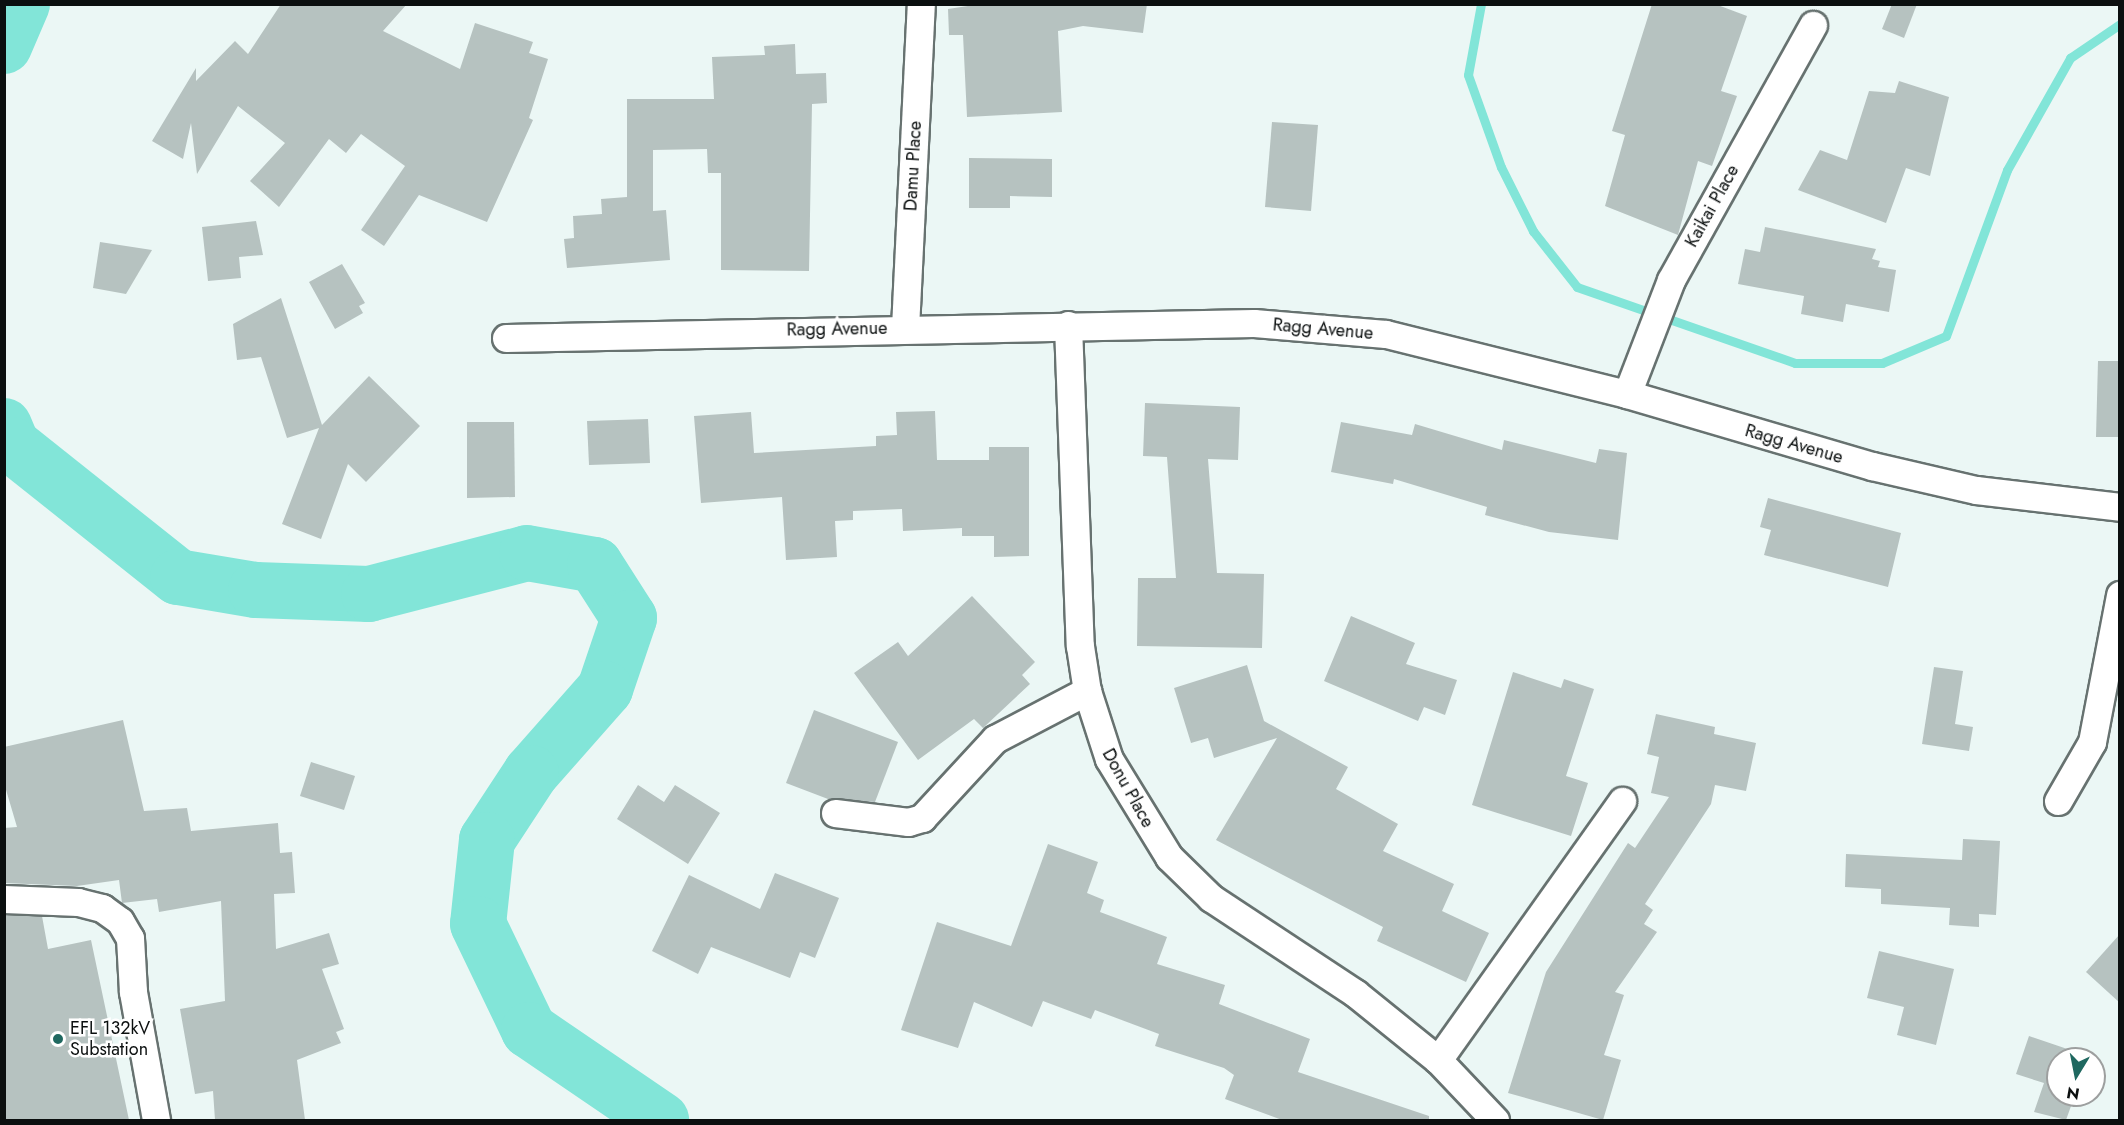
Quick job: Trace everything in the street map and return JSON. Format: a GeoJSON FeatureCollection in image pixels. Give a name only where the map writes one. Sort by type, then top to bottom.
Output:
{"type":"FeatureCollection","features":[{"type":"Feature","properties":{"kind":"street","name":"Damu Place"},"geometry":{"type":"LineString","coordinates":[[905,327],[921,4]]}},
{"type":"Feature","properties":{"kind":"street","name":"Kaikai Place"},"geometry":{"type":"LineString","coordinates":[[1627,394],[1671,280],[1813,25]]}},
{"type":"Feature","properties":{"kind":"street","name":"Ragg Avenue"},"geometry":{"type":"LineString","coordinates":[[506,338],[905,327],[1254,323],[1386,334],[1627,394],[1872,466],[1976,490],[2120,507]]}},
{"type":"Feature","properties":{"kind":"street","name":"Donu Place"},"geometry":{"type":"LineString","coordinates":[[1068,325],[1072,513],[1087,691],[1109,759],[1169,857],[1211,898],[1355,993],[1438,1060],[1478,1098],[1495,1120]]}},
{"type":"Feature","properties":{"kind":"street"},"geometry":{"type":"LineString","coordinates":[[2058,801],[2092,742],[2120,595]]}},
{"type":"Feature","properties":{"kind":"street"},"geometry":{"type":"LineString","coordinates":[[835,813],[908,822],[922,818],[995,739],[1087,691]]}},
{"type":"Feature","properties":{"kind":"street"},"geometry":{"type":"LineString","coordinates":[[1438,1060],[1622,801]]}},
{"type":"Feature","properties":{"kind":"street"},"geometry":{"type":"LineString","coordinates":[[4,899],[78,902],[120,921],[130,938],[133,992],[156,1120]]}},
{"type":"Feature","properties":{"kind":"building"},"geometry":{"type":"Polygon","coordinates":[[[281,4],[407,4],[383,31],[460,69],[475,23],[533,42],[529,53],[548,59],[529,118],[533,120],[487,222],[419,195],[384,246],[361,230],[405,166],[361,134],[346,153],[329,139],[279,207],[250,181],[285,143],[238,106],[197,174],[191,123],[183,159],[152,141],[196,68],[196,81],[235,41],[248,54],[281,4]]]}},
{"type":"Feature","properties":{"kind":"building"},"geometry":{"type":"Polygon","coordinates":[[[981,4],[1147,4],[1143,33],[1083,26],[1058,31],[1062,112],[967,117],[963,35],[949,35],[948,9],[981,4]]]}},
{"type":"Feature","properties":{"kind":"building"},"geometry":{"type":"Polygon","coordinates":[[[1652,4],[1715,4],[1747,16],[1721,91],[1737,96],[1712,166],[1698,161],[1678,235],[1605,206],[1625,135],[1612,131],[1652,4]]]}},
{"type":"Feature","properties":{"kind":"building"},"geometry":{"type":"Polygon","coordinates":[[[1892,4],[1917,4],[1904,38],[1882,29],[1892,4]]]}},
{"type":"Feature","properties":{"kind":"building"},"geometry":{"type":"Polygon","coordinates":[[[795,44],[796,74],[826,73],[827,103],[812,104],[809,271],[721,270],[721,173],[708,173],[707,149],[653,150],[653,211],[666,210],[670,260],[567,268],[564,239],[574,238],[573,216],[602,214],[601,199],[627,197],[627,99],[714,99],[712,57],[765,55],[764,46],[795,44]]]}},
{"type":"Feature","properties":{"kind":"building"},"geometry":{"type":"Polygon","coordinates":[[[1899,81],[1949,97],[1930,176],[1906,168],[1886,223],[1798,190],[1820,150],[1847,160],[1869,91],[1895,93],[1899,81]]]}},
{"type":"Feature","properties":{"kind":"building"},"geometry":{"type":"Polygon","coordinates":[[[1272,122],[1318,125],[1311,211],[1265,207],[1272,122]]]}},
{"type":"Feature","properties":{"kind":"building"},"geometry":{"type":"Polygon","coordinates":[[[969,158],[1052,159],[1052,197],[1010,196],[1010,208],[969,208],[969,158]]]}},
{"type":"Feature","properties":{"kind":"building"},"geometry":{"type":"Polygon","coordinates":[[[256,221],[263,255],[239,257],[241,278],[208,281],[202,227],[256,221]]]}},
{"type":"Feature","properties":{"kind":"building"},"geometry":{"type":"Polygon","coordinates":[[[1765,227],[1876,249],[1872,259],[1880,261],[1878,267],[1896,270],[1889,312],[1846,304],[1843,322],[1801,314],[1804,296],[1738,284],[1745,249],[1760,252],[1765,227]]]}},
{"type":"Feature","properties":{"kind":"building"},"geometry":{"type":"Polygon","coordinates":[[[100,242],[152,250],[126,294],[93,288],[100,242]]]}},
{"type":"Feature","properties":{"kind":"building"},"geometry":{"type":"Polygon","coordinates":[[[342,264],[365,303],[359,306],[363,313],[335,329],[309,282],[342,264]]]}},
{"type":"Feature","properties":{"kind":"building"},"geometry":{"type":"Polygon","coordinates":[[[281,298],[322,425],[369,376],[420,426],[366,482],[348,464],[321,539],[282,524],[319,428],[287,438],[261,357],[237,360],[233,324],[281,298]]]}},
{"type":"Feature","properties":{"kind":"building"},"geometry":{"type":"Polygon","coordinates":[[[2098,361],[2120,361],[2120,437],[2096,437],[2098,361]]]}},
{"type":"Feature","properties":{"kind":"building"},"geometry":{"type":"Polygon","coordinates":[[[1145,403],[1240,407],[1238,460],[1208,459],[1217,573],[1264,574],[1262,648],[1137,646],[1138,578],[1176,578],[1167,457],[1143,456],[1145,403]]]}},
{"type":"Feature","properties":{"kind":"building"},"geometry":{"type":"Polygon","coordinates":[[[935,411],[937,460],[989,460],[989,447],[1029,447],[1029,556],[994,557],[994,536],[962,536],[962,528],[903,531],[902,509],[853,511],[853,520],[835,521],[837,557],[786,560],[782,497],[701,503],[694,416],[751,412],[754,453],[876,446],[876,436],[897,435],[896,412],[935,411]]]}},
{"type":"Feature","properties":{"kind":"building"},"geometry":{"type":"Polygon","coordinates":[[[648,419],[650,463],[589,465],[587,421],[648,419]]]}},
{"type":"Feature","properties":{"kind":"building"},"geometry":{"type":"Polygon","coordinates":[[[467,422],[514,422],[515,497],[467,498],[467,422]]]}},
{"type":"Feature","properties":{"kind":"building"},"geometry":{"type":"Polygon","coordinates":[[[1341,422],[1412,435],[1415,424],[1502,450],[1504,440],[1596,463],[1599,449],[1627,453],[1618,540],[1549,532],[1485,515],[1487,507],[1394,479],[1393,484],[1331,472],[1341,422]]]}},
{"type":"Feature","properties":{"kind":"building"},"geometry":{"type":"Polygon","coordinates":[[[1768,498],[1901,533],[1888,587],[1764,555],[1771,530],[1760,527],[1768,498]]]}},
{"type":"Feature","properties":{"kind":"building"},"geometry":{"type":"Polygon","coordinates":[[[972,596],[1035,662],[1022,675],[1030,684],[983,728],[974,719],[918,760],[854,673],[898,642],[908,656],[972,596]]]}},
{"type":"Feature","properties":{"kind":"building"},"geometry":{"type":"Polygon","coordinates":[[[1351,616],[1415,643],[1406,664],[1457,680],[1445,715],[1424,707],[1418,721],[1324,681],[1351,616]]]}},
{"type":"Feature","properties":{"kind":"building"},"geometry":{"type":"Polygon","coordinates":[[[1247,665],[1264,721],[1348,767],[1336,789],[1398,824],[1383,851],[1454,884],[1442,911],[1489,933],[1466,982],[1377,941],[1383,927],[1216,840],[1277,738],[1214,758],[1208,738],[1191,743],[1174,688],[1247,665]]]}},
{"type":"Feature","properties":{"kind":"building"},"geometry":{"type":"Polygon","coordinates":[[[1934,667],[1963,671],[1955,724],[1973,727],[1969,751],[1922,744],[1934,667]]]}},
{"type":"Feature","properties":{"kind":"building"},"geometry":{"type":"Polygon","coordinates":[[[1513,672],[1561,688],[1564,679],[1594,689],[1566,776],[1588,783],[1571,836],[1472,805],[1513,672]]]}},
{"type":"Feature","properties":{"kind":"building"},"geometry":{"type":"Polygon","coordinates":[[[814,710],[898,742],[875,802],[828,799],[786,783],[814,710]]]}},
{"type":"Feature","properties":{"kind":"building"},"geometry":{"type":"Polygon","coordinates":[[[1656,714],[1715,727],[1714,734],[1756,743],[1746,791],[1715,785],[1711,804],[1645,904],[1653,910],[1644,924],[1657,932],[1615,992],[1624,995],[1604,1055],[1621,1060],[1603,1120],[1508,1093],[1546,972],[1628,843],[1635,848],[1669,797],[1651,793],[1659,757],[1647,754],[1656,714]]]}},
{"type":"Feature","properties":{"kind":"building"},"geometry":{"type":"Polygon","coordinates":[[[123,720],[144,811],[187,808],[191,831],[278,823],[280,853],[292,852],[295,893],[274,894],[276,949],[329,933],[339,964],[322,969],[344,1029],[336,1032],[341,1043],[297,1060],[305,1120],[215,1120],[213,1091],[195,1094],[180,1009],[225,1001],[221,901],[159,912],[157,899],[122,903],[119,880],[77,886],[4,883],[4,828],[17,827],[4,783],[4,747],[123,720]]]}},
{"type":"Feature","properties":{"kind":"building"},"geometry":{"type":"Polygon","coordinates":[[[311,762],[355,776],[344,810],[300,796],[311,762]]]}},
{"type":"Feature","properties":{"kind":"building"},"geometry":{"type":"Polygon","coordinates":[[[638,785],[664,802],[675,785],[720,813],[688,864],[617,819],[638,785]]]}},
{"type":"Feature","properties":{"kind":"building"},"geometry":{"type":"Polygon","coordinates":[[[1963,839],[2000,841],[1996,915],[1979,914],[1979,927],[1949,925],[1950,908],[1881,904],[1881,889],[1845,887],[1846,854],[1962,860],[1963,839]]]}},
{"type":"Feature","properties":{"kind":"building"},"geometry":{"type":"Polygon","coordinates":[[[1048,844],[1098,862],[1087,893],[1104,900],[1100,912],[1167,937],[1157,964],[1225,985],[1219,1004],[1310,1039],[1298,1072],[1429,1116],[1429,1120],[1282,1120],[1225,1099],[1234,1075],[1224,1068],[1155,1046],[1159,1034],[1095,1010],[1091,1019],[1043,1001],[1032,1027],[974,1002],[958,1048],[901,1030],[937,922],[1011,946],[1048,844]]]}},
{"type":"Feature","properties":{"kind":"building"},"geometry":{"type":"Polygon","coordinates":[[[775,873],[839,898],[815,958],[800,952],[790,978],[711,947],[698,974],[652,951],[689,875],[760,909],[775,873]]]}},
{"type":"Feature","properties":{"kind":"building","name":"EFL 132kV Substation"},"geometry":{"type":"Polygon","coordinates":[[[4,915],[42,916],[48,949],[91,940],[129,1120],[4,1120],[4,915]]]}},
{"type":"Feature","properties":{"kind":"building"},"geometry":{"type":"Polygon","coordinates":[[[2120,934],[2120,1003],[2086,972],[2120,934]]]}},
{"type":"Feature","properties":{"kind":"building"},"geometry":{"type":"Polygon","coordinates":[[[1879,951],[1954,969],[1936,1045],[1897,1035],[1904,1007],[1867,998],[1879,951]]]}},
{"type":"Feature","properties":{"kind":"building"},"geometry":{"type":"Polygon","coordinates":[[[2029,1036],[2061,1047],[2046,1047],[2046,1107],[2071,1107],[2066,1120],[2034,1112],[2044,1083],[2016,1074],[2029,1036]]]}},
{"type":"Feature","properties":{"kind":"waterway"},"geometry":{"type":"LineString","coordinates":[[4,46],[22,4]]}},
{"type":"Feature","properties":{"kind":"waterway"},"geometry":{"type":"LineString","coordinates":[[1481,4],[1468,75],[1501,167],[1533,231],[1577,287],[1795,363],[1882,363],[1946,336],[2007,170],[2070,58],[2120,24]]}},
{"type":"Feature","properties":{"kind":"waterway"},"geometry":{"type":"LineString","coordinates":[[4,426],[12,445],[178,577],[256,590],[369,594],[527,553],[595,565],[629,618],[605,689],[531,773],[487,840],[478,924],[529,1030],[661,1120]]}},
{"type":"Feature","properties":{"kind":"place","name":"EFL 132kV Substation"},"geometry":{"type":"Point","coordinates":[58,1039]}}]}
